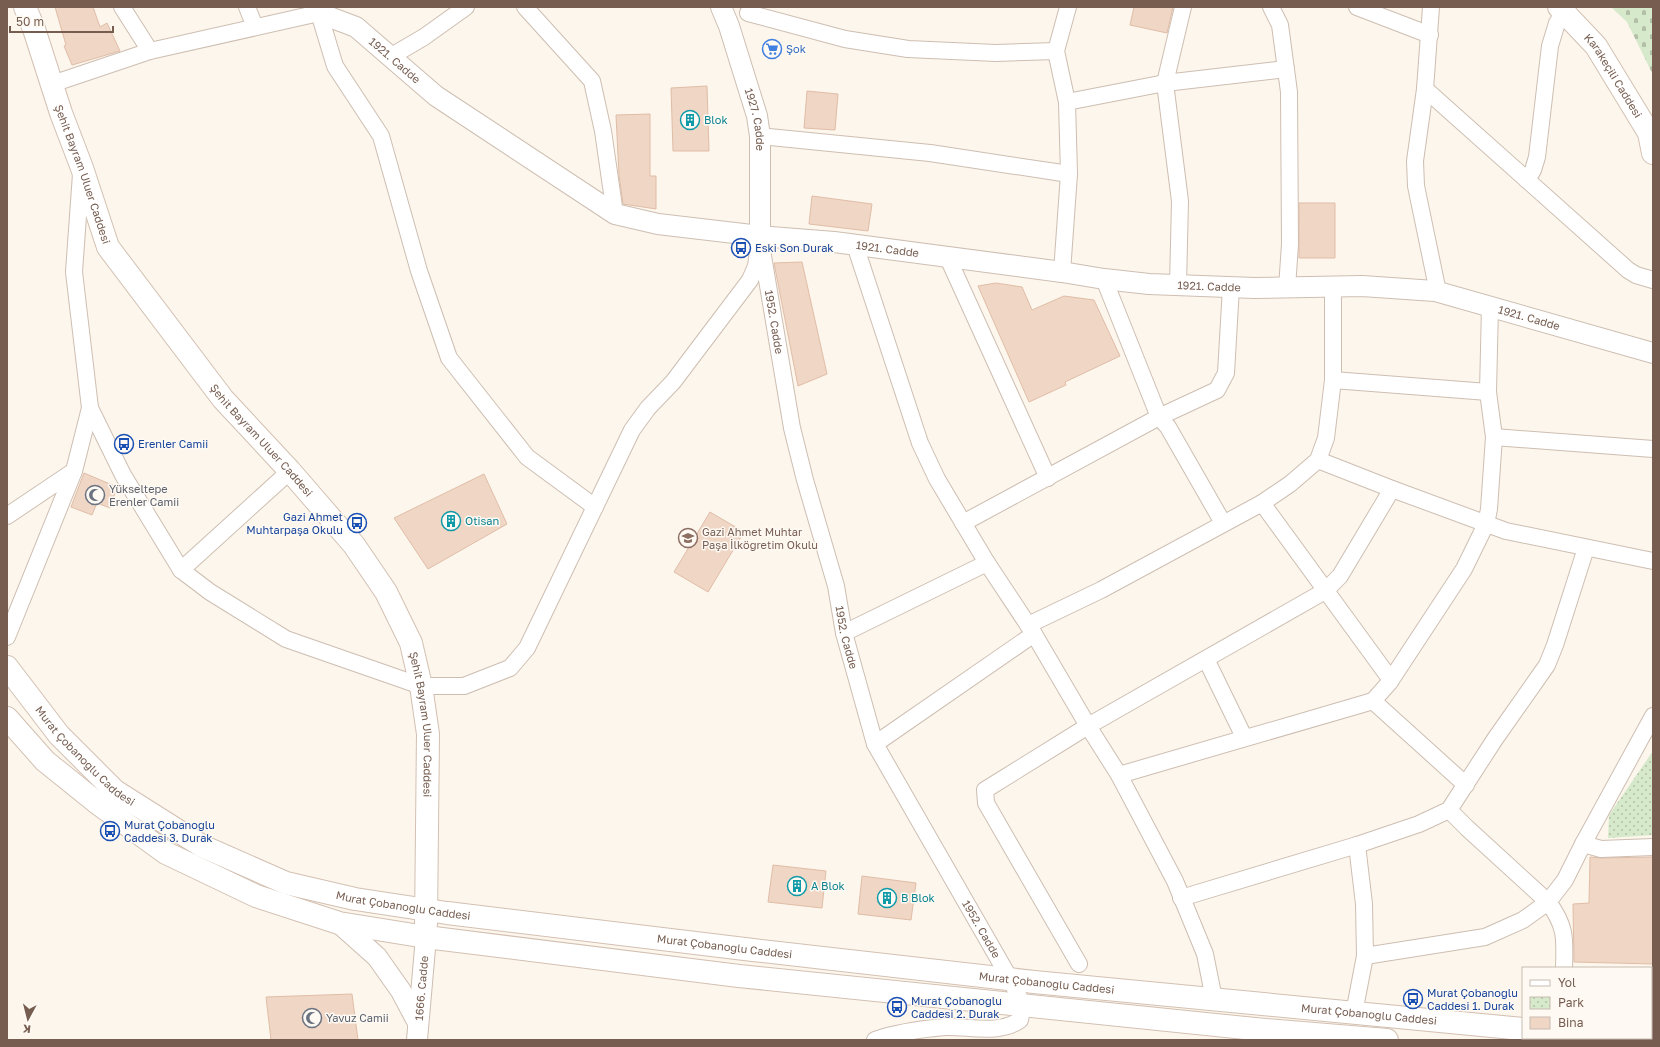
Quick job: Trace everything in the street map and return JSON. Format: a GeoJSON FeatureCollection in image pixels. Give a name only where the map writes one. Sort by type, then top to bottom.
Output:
{"type":"FeatureCollection","features":[{"type":"Feature","properties":{"kind":"main road","name":"Şehit Bayram Uluer Caddesi"},"geometry":{"type":"LineString","coordinates":[[25,7],[34,29],[61,113],[82,168],[108,247],[223,399],[290,471],[354,545],[386,592],[411,643],[421,686],[428,734],[426,937]]}},
{"type":"Feature","properties":{"kind":"main road","name":"Karakeçili Caddesi"},"geometry":{"type":"LineString","coordinates":[[1562,10],[1596,46],[1649,133],[1653,153]]}},
{"type":"Feature","properties":{"kind":"main road","name":"Murat Çobanoğlu Caddesi"},"geometry":{"type":"LineString","coordinates":[[7,668],[59,735],[115,791],[202,846],[286,883],[355,899],[753,950],[1010,979],[1522,1029]]}},
{"type":"Feature","properties":{"kind":"main road"},"geometry":{"type":"LineString","coordinates":[[7,718],[45,761],[96,802],[166,853],[256,896],[339,923],[426,937],[739,976],[1255,1029],[1387,1040]]}},
{"type":"Feature","properties":{"kind":"main road"},"geometry":{"type":"LineString","coordinates":[[1634,1039],[1645,1040]]}},
{"type":"Feature","properties":{"kind":"street"},"geometry":{"type":"LineString","coordinates":[[122,7],[150,51]]}},
{"type":"Feature","properties":{"kind":"street"},"geometry":{"type":"LineString","coordinates":[[247,7],[255,27]]}},
{"type":"Feature","properties":{"kind":"street"},"geometry":{"type":"LineString","coordinates":[[390,57],[424,37],[466,7]]}},
{"type":"Feature","properties":{"kind":"street"},"geometry":{"type":"LineString","coordinates":[[525,7],[592,80],[603,132],[614,214]]}},
{"type":"Feature","properties":{"kind":"street","name":"1927. Cadde"},"geometry":{"type":"LineString","coordinates":[[722,7],[757,116],[760,136],[760,236]]}},
{"type":"Feature","properties":{"kind":"street"},"geometry":{"type":"LineString","coordinates":[[1062,272],[1069,174],[1067,102],[1056,51],[1068,7]]}},
{"type":"Feature","properties":{"kind":"street"},"geometry":{"type":"LineString","coordinates":[[1178,285],[1180,201],[1165,83],[1184,7]]}},
{"type":"Feature","properties":{"kind":"street"},"geometry":{"type":"LineString","coordinates":[[1271,7],[1280,25],[1289,92],[1290,244],[1287,288]]}},
{"type":"Feature","properties":{"kind":"street"},"geometry":{"type":"LineString","coordinates":[[1357,7],[1430,35]]}},
{"type":"Feature","properties":{"kind":"street"},"geometry":{"type":"LineString","coordinates":[[1431,7],[1425,89],[1416,161],[1416,186],[1438,292]]}},
{"type":"Feature","properties":{"kind":"street"},"geometry":{"type":"LineString","coordinates":[[52,84],[150,51],[255,27],[318,10],[335,66],[381,136],[419,270],[448,358],[527,456],[595,507]]}},
{"type":"Feature","properties":{"kind":"street","name":"1921. Cadde"},"geometry":{"type":"LineString","coordinates":[[318,10],[356,27],[436,96],[614,214],[658,224],[711,231],[855,245],[1062,272],[1104,279],[1178,285],[1254,288],[1362,286],[1438,292],[1653,353]]}},
{"type":"Feature","properties":{"kind":"street"},"geometry":{"type":"LineString","coordinates":[[729,26],[752,10],[845,39],[908,49],[996,52],[1056,51]]}},
{"type":"Feature","properties":{"kind":"street"},"geometry":{"type":"LineString","coordinates":[[1527,180],[1533,170],[1536,158],[1550,46],[1562,10]]}},
{"type":"Feature","properties":{"kind":"street"},"geometry":{"type":"LineString","coordinates":[[1067,102],[1165,83],[1286,69]]}},
{"type":"Feature","properties":{"kind":"street"},"geometry":{"type":"LineString","coordinates":[[1425,89],[1628,270],[1636,275],[1653,280]]}},
{"type":"Feature","properties":{"kind":"street"},"geometry":{"type":"LineString","coordinates":[[760,136],[930,153],[1069,174]]}},
{"type":"Feature","properties":{"kind":"street"},"geometry":{"type":"LineString","coordinates":[[82,168],[74,272],[90,408],[123,475],[181,570],[210,592],[286,640],[421,686],[464,686],[510,668],[527,648],[632,430],[648,408],[673,382],[750,280],[756,266],[760,236]]}},
{"type":"Feature","properties":{"kind":"street","name":"1952. Cadde"},"geometry":{"type":"LineString","coordinates":[[760,236],[792,428],[805,480],[836,586],[844,633],[874,744],[1010,979],[1023,1005]]}},
{"type":"Feature","properties":{"kind":"street"},"geometry":{"type":"LineString","coordinates":[[855,245],[920,443],[937,479],[987,563],[1031,629],[1088,726],[1120,775],[1174,881],[1205,954],[1214,999]]}},
{"type":"Feature","properties":{"kind":"street"},"geometry":{"type":"LineString","coordinates":[[948,258],[1048,478]]}},
{"type":"Feature","properties":{"kind":"street"},"geometry":{"type":"LineString","coordinates":[[1104,279],[1159,417],[1168,427],[1223,523]]}},
{"type":"Feature","properties":{"kind":"street"},"geometry":{"type":"LineString","coordinates":[[874,744],[1031,629],[1223,523],[1262,504],[1290,484],[1318,460],[1326,438],[1333,380],[1333,286]]}},
{"type":"Feature","properties":{"kind":"street"},"geometry":{"type":"LineString","coordinates":[[963,524],[1159,417],[1217,390],[1226,373],[1231,287]]}},
{"type":"Feature","properties":{"kind":"street"},"geometry":{"type":"LineString","coordinates":[[1120,775],[1204,751],[1244,737],[1373,701],[1391,680],[1464,569],[1486,524],[1489,509],[1494,437],[1488,392],[1490,306]]}},
{"type":"Feature","properties":{"kind":"street"},"geometry":{"type":"LineString","coordinates":[[1333,380],[1488,392]]}},
{"type":"Feature","properties":{"kind":"street"},"geometry":{"type":"LineString","coordinates":[[7,637],[74,471],[90,408]]}},
{"type":"Feature","properties":{"kind":"street"},"geometry":{"type":"LineString","coordinates":[[1494,437],[1653,449]]}},
{"type":"Feature","properties":{"kind":"street"},"geometry":{"type":"LineString","coordinates":[[1318,460],[1506,531],[1653,561]]}},
{"type":"Feature","properties":{"kind":"street"},"geometry":{"type":"LineString","coordinates":[[7,516],[74,471]]}},
{"type":"Feature","properties":{"kind":"street"},"geometry":{"type":"LineString","coordinates":[[181,570],[290,471]]}},
{"type":"Feature","properties":{"kind":"street"},"geometry":{"type":"LineString","coordinates":[[1079,964],[986,803],[985,790],[1088,726],[1259,630],[1325,591],[1340,576],[1392,489]]}},
{"type":"Feature","properties":{"kind":"street"},"geometry":{"type":"LineString","coordinates":[[1262,504],[1391,680]]}},
{"type":"Feature","properties":{"kind":"street"},"geometry":{"type":"LineString","coordinates":[[1181,898],[1357,845],[1419,824],[1450,810],[1495,739],[1547,665],[1586,548]]}},
{"type":"Feature","properties":{"kind":"street"},"geometry":{"type":"LineString","coordinates":[[844,633],[987,563]]}},
{"type":"Feature","properties":{"kind":"street"},"geometry":{"type":"LineString","coordinates":[[1206,659],[1244,737]]}},
{"type":"Feature","properties":{"kind":"street"},"geometry":{"type":"LineString","coordinates":[[1373,701],[1466,785]]}},
{"type":"Feature","properties":{"kind":"street"},"geometry":{"type":"LineString","coordinates":[[1365,956],[1485,936],[1523,920],[1548,902],[1565,880],[1653,716]]}},
{"type":"Feature","properties":{"kind":"street"},"geometry":{"type":"LineString","coordinates":[[1450,810],[1473,834],[1548,902],[1558,916],[1563,929],[1565,946],[1564,967]]}},
{"type":"Feature","properties":{"kind":"street"},"geometry":{"type":"LineString","coordinates":[[1583,844],[1601,849],[1653,847]]}},
{"type":"Feature","properties":{"kind":"street"},"geometry":{"type":"LineString","coordinates":[[1354,1013],[1365,956],[1364,904],[1357,845]]}},
{"type":"Feature","properties":{"kind":"street"},"geometry":{"type":"LineString","coordinates":[[339,923],[377,957],[401,991],[417,1031]]}},
{"type":"Feature","properties":{"kind":"street","name":"1666. Cadde"},"geometry":{"type":"LineString","coordinates":[[417,1031],[426,937]]}},
{"type":"Feature","properties":{"kind":"street"},"geometry":{"type":"LineString","coordinates":[[875,1040],[904,1032],[925,1029],[960,1027],[1003,1028],[1020,1020],[1023,1005]]}},
{"type":"Feature","properties":{"kind":"green space"},"geometry":{"type":"Polygon","coordinates":[[[1611,7],[1653,7],[1653,75],[1627,22],[1611,7]]]}},
{"type":"Feature","properties":{"kind":"green space"},"geometry":{"type":"Polygon","coordinates":[[[1653,751],[1653,835],[1608,838],[1609,815],[1653,751]]]}},
{"type":"Feature","properties":{"kind":"building"},"geometry":{"type":"Polygon","coordinates":[[[55,7],[93,7],[100,27],[107,23],[120,51],[72,65],[64,46],[66,45],[55,7]]]}},
{"type":"Feature","properties":{"kind":"building"},"geometry":{"type":"Polygon","coordinates":[[[1134,7],[1173,7],[1167,33],[1130,25],[1134,7]]]}},
{"type":"Feature","properties":{"kind":"building","name":"Blok"},"geometry":{"type":"Polygon","coordinates":[[[707,86],[709,151],[673,151],[671,88],[707,86]]]}},
{"type":"Feature","properties":{"kind":"building"},"geometry":{"type":"Polygon","coordinates":[[[807,91],[838,94],[835,130],[804,128],[807,91]]]}},
{"type":"Feature","properties":{"kind":"building"},"geometry":{"type":"Polygon","coordinates":[[[650,114],[650,176],[656,176],[656,209],[623,204],[619,175],[616,115],[650,114]]]}},
{"type":"Feature","properties":{"kind":"building"},"geometry":{"type":"Polygon","coordinates":[[[812,196],[872,204],[868,231],[809,224],[812,196]]]}},
{"type":"Feature","properties":{"kind":"building"},"geometry":{"type":"Polygon","coordinates":[[[1299,203],[1335,203],[1335,258],[1299,258],[1299,203]]]}},
{"type":"Feature","properties":{"kind":"building"},"geometry":{"type":"Polygon","coordinates":[[[802,262],[827,374],[798,386],[774,263],[802,262]]]}},
{"type":"Feature","properties":{"kind":"building"},"geometry":{"type":"Polygon","coordinates":[[[996,283],[1022,287],[1032,310],[1064,296],[1094,300],[1120,356],[1065,382],[1066,385],[1029,402],[978,286],[996,283]]]}},
{"type":"Feature","properties":{"kind":"building","name":"Yükseltepe Erenler Camii"},"geometry":{"type":"Polygon","coordinates":[[[84,473],[117,487],[110,508],[97,503],[92,515],[71,507],[84,473]]]}},
{"type":"Feature","properties":{"kind":"building","name":"Otisan"},"geometry":{"type":"Polygon","coordinates":[[[484,474],[507,524],[428,569],[394,518],[484,474]]]}},
{"type":"Feature","properties":{"kind":"building"},"geometry":{"type":"Polygon","coordinates":[[[710,512],[744,532],[708,592],[674,572],[710,512]]]}},
{"type":"Feature","properties":{"kind":"building"},"geometry":{"type":"Polygon","coordinates":[[[1590,857],[1653,857],[1653,964],[1574,962],[1573,904],[1589,903],[1590,857]]]}},
{"type":"Feature","properties":{"kind":"building","name":"A Blok"},"geometry":{"type":"Polygon","coordinates":[[[773,865],[826,871],[822,908],[768,902],[773,865]]]}},
{"type":"Feature","properties":{"kind":"building","name":"B Blok"},"geometry":{"type":"Polygon","coordinates":[[[862,876],[916,883],[911,920],[858,914],[862,876]]]}},
{"type":"Feature","properties":{"kind":"building","name":"Yavuz Camii"},"geometry":{"type":"Polygon","coordinates":[[[352,994],[358,1040],[271,1040],[266,997],[352,994]]]}},
{"type":"Feature","properties":{"kind":"place","name":"Şok"},"geometry":{"type":"Point","coordinates":[772,49]}},
{"type":"Feature","properties":{"kind":"place","name":"Blok"},"geometry":{"type":"Point","coordinates":[690,120]}},
{"type":"Feature","properties":{"kind":"place","name":"Eski Son Durak"},"geometry":{"type":"Point","coordinates":[741,248]}},
{"type":"Feature","properties":{"kind":"place","name":"Erenler Camii"},"geometry":{"type":"Point","coordinates":[124,444]}},
{"type":"Feature","properties":{"kind":"place","name":"Yükseltepe Erenler Camii"},"geometry":{"type":"Point","coordinates":[95,495]}},
{"type":"Feature","properties":{"kind":"place","name":"Otisan"},"geometry":{"type":"Point","coordinates":[451,521]}},
{"type":"Feature","properties":{"kind":"place","name":"Gazi Ahmet Muhtarpaşa Okulu"},"geometry":{"type":"Point","coordinates":[357,523]}},
{"type":"Feature","properties":{"kind":"place","name":"Gazi Ahmet Muhtar Paşa İlköğretim Okulu"},"geometry":{"type":"Point","coordinates":[688,538]}},
{"type":"Feature","properties":{"kind":"place","name":"Murat Çobanoğlu Caddesi 3. Durak"},"geometry":{"type":"Point","coordinates":[110,831]}},
{"type":"Feature","properties":{"kind":"place","name":"A Blok"},"geometry":{"type":"Point","coordinates":[797,886]}},
{"type":"Feature","properties":{"kind":"place","name":"B Blok"},"geometry":{"type":"Point","coordinates":[887,898]}},
{"type":"Feature","properties":{"kind":"place","name":"Murat Çobanoğlu Caddesi 1. Durak"},"geometry":{"type":"Point","coordinates":[1413,999]}},
{"type":"Feature","properties":{"kind":"place","name":"Murat Çobanoğlu Caddesi 2. Durak"},"geometry":{"type":"Point","coordinates":[897,1007]}},
{"type":"Feature","properties":{"kind":"place","name":"Yavuz Camii"},"geometry":{"type":"Point","coordinates":[312,1018]}}]}
